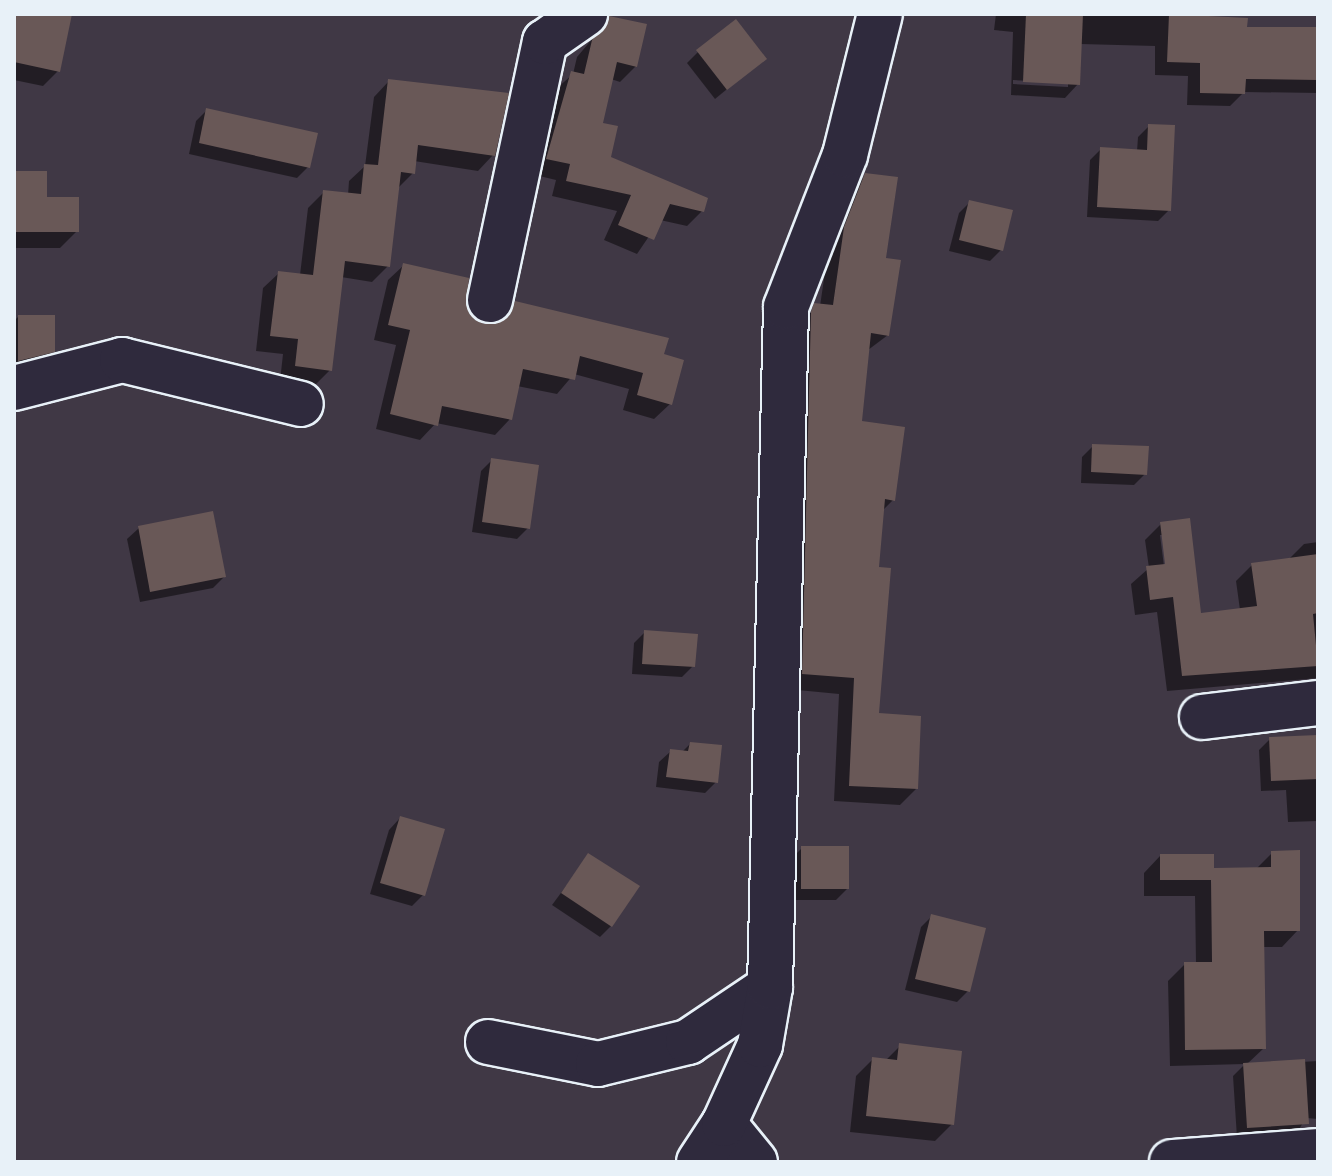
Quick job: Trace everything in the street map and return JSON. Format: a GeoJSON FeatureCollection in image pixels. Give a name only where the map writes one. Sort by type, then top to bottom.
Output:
{"type":"FeatureCollection","features":[{"type":"Feature","properties":{"kind":"street"},"geometry":{"type":"LineString","coordinates":[[490,300],[545,42],[585,14]]}},
{"type":"Feature","properties":{"kind":"street"},"geometry":{"type":"LineString","coordinates":[[699,1162],[724,1124],[760,1045],[770,987],[786,307],[845,155],[880,14]]}},
{"type":"Feature","properties":{"kind":"street"},"geometry":{"type":"LineString","coordinates":[[14,388],[122,360],[301,404]]}},
{"type":"Feature","properties":{"kind":"street"},"geometry":{"type":"LineString","coordinates":[[1202,717],[1318,703]]}},
{"type":"Feature","properties":{"kind":"street"},"geometry":{"type":"LineString","coordinates":[[488,1042],[598,1064],[688,1042],[770,987]]}},
{"type":"Feature","properties":{"kind":"street"},"geometry":{"type":"LineString","coordinates":[[724,1124],[755,1162]]}},
{"type":"Feature","properties":{"kind":"street"},"geometry":{"type":"LineString","coordinates":[[1172,1162],[1318,1151]]}},
{"type":"Feature","properties":{"kind":"building"},"geometry":{"type":"Polygon","coordinates":[[[14,14],[72,14],[60,72],[14,62],[14,14]]]}},
{"type":"Feature","properties":{"kind":"building"},"geometry":{"type":"Polygon","coordinates":[[[1026,14],[1083,14],[1080,85],[1023,82],[1026,14]]]}},
{"type":"Feature","properties":{"kind":"building"},"geometry":{"type":"Polygon","coordinates":[[[1169,14],[1248,18],[1247,27],[1318,27],[1318,80],[1246,79],[1245,94],[1200,93],[1200,63],[1167,62],[1169,14]]]}},
{"type":"Feature","properties":{"kind":"building"},"geometry":{"type":"Polygon","coordinates":[[[609,16],[647,24],[637,67],[617,62],[603,123],[618,126],[611,157],[708,198],[704,212],[670,204],[654,240],[618,225],[631,195],[566,181],[570,164],[546,159],[571,71],[584,74],[592,40],[609,16]]]}},
{"type":"Feature","properties":{"kind":"building"},"geometry":{"type":"Polygon","coordinates":[[[736,19],[767,59],[727,90],[696,50],[736,19]]]}},
{"type":"Feature","properties":{"kind":"building"},"geometry":{"type":"Polygon","coordinates":[[[388,79],[509,93],[495,156],[418,145],[415,174],[401,172],[390,267],[345,261],[332,371],[295,366],[298,339],[270,336],[278,271],[313,275],[323,190],[361,194],[364,164],[378,165],[388,79]]]}},
{"type":"Feature","properties":{"kind":"building"},"geometry":{"type":"Polygon","coordinates":[[[206,108],[318,133],[310,168],[199,143],[206,108]]]}},
{"type":"Feature","properties":{"kind":"building"},"geometry":{"type":"Polygon","coordinates":[[[1148,124],[1175,125],[1171,211],[1097,207],[1100,147],[1147,150],[1148,124]]]}},
{"type":"Feature","properties":{"kind":"building"},"geometry":{"type":"Polygon","coordinates":[[[14,171],[47,171],[47,197],[79,197],[79,232],[14,232],[14,171]]]}},
{"type":"Feature","properties":{"kind":"building"},"geometry":{"type":"Polygon","coordinates":[[[865,173],[898,177],[886,258],[901,260],[889,336],[871,333],[862,421],[905,427],[895,501],[885,499],[879,567],[891,568],[879,713],[921,716],[918,789],[849,786],[854,678],[802,674],[811,312],[814,303],[833,305],[844,227],[865,173]]]}},
{"type":"Feature","properties":{"kind":"building"},"geometry":{"type":"Polygon","coordinates":[[[969,200],[1013,210],[1003,251],[959,240],[969,200]]]}},
{"type":"Feature","properties":{"kind":"building"},"geometry":{"type":"Polygon","coordinates":[[[403,263],[469,278],[467,308],[484,324],[508,317],[515,301],[669,338],[664,354],[684,360],[672,405],[637,395],[643,373],[580,356],[575,380],[523,369],[512,420],[442,406],[438,426],[390,414],[410,330],[388,325],[403,263]]]}},
{"type":"Feature","properties":{"kind":"building"},"geometry":{"type":"Polygon","coordinates":[[[18,315],[55,315],[55,352],[18,361],[18,315]]]}},
{"type":"Feature","properties":{"kind":"building"},"geometry":{"type":"Polygon","coordinates":[[[1092,444],[1149,446],[1147,475],[1091,472],[1092,444]]]}},
{"type":"Feature","properties":{"kind":"building"},"geometry":{"type":"Polygon","coordinates":[[[491,458],[539,465],[530,529],[482,522],[491,458]]]}},
{"type":"Feature","properties":{"kind":"building"},"geometry":{"type":"Polygon","coordinates":[[[213,511],[226,577],[150,592],[138,526],[213,511]]]}},
{"type":"Feature","properties":{"kind":"building"},"geometry":{"type":"Polygon","coordinates":[[[1190,518],[1201,613],[1257,606],[1251,563],[1318,554],[1318,613],[1313,614],[1318,666],[1182,676],[1173,597],[1150,600],[1146,566],[1165,564],[1160,522],[1190,518]]]}},
{"type":"Feature","properties":{"kind":"building"},"geometry":{"type":"Polygon","coordinates":[[[644,630],[698,634],[695,667],[642,664],[644,630]]]}},
{"type":"Feature","properties":{"kind":"building"},"geometry":{"type":"Polygon","coordinates":[[[1318,735],[1318,779],[1271,781],[1269,737],[1318,735]]]}},
{"type":"Feature","properties":{"kind":"building"},"geometry":{"type":"Polygon","coordinates":[[[690,742],[722,745],[718,783],[666,777],[670,749],[688,751],[690,742]]]}},
{"type":"Feature","properties":{"kind":"building"},"geometry":{"type":"Polygon","coordinates":[[[400,816],[445,829],[425,896],[380,883],[400,816]]]}},
{"type":"Feature","properties":{"kind":"building"},"geometry":{"type":"Polygon","coordinates":[[[801,846],[849,846],[849,889],[801,889],[801,846]]]}},
{"type":"Feature","properties":{"kind":"building"},"geometry":{"type":"Polygon","coordinates":[[[1300,850],[1300,931],[1264,931],[1266,1049],[1185,1050],[1184,962],[1212,962],[1211,880],[1160,880],[1160,854],[1214,854],[1214,868],[1271,867],[1271,851],[1300,850]]]}},
{"type":"Feature","properties":{"kind":"building"},"geometry":{"type":"Polygon","coordinates":[[[588,853],[640,886],[612,927],[561,893],[588,853]]]}},
{"type":"Feature","properties":{"kind":"building"},"geometry":{"type":"Polygon","coordinates":[[[931,914],[986,928],[970,992],[915,979],[931,914]]]}},
{"type":"Feature","properties":{"kind":"building"},"geometry":{"type":"Polygon","coordinates":[[[899,1043],[962,1051],[954,1125],[866,1116],[872,1057],[897,1060],[899,1043]]]}},
{"type":"Feature","properties":{"kind":"building"},"geometry":{"type":"Polygon","coordinates":[[[1305,1059],[1309,1124],[1247,1128],[1243,1063],[1305,1059]]]}}]}
